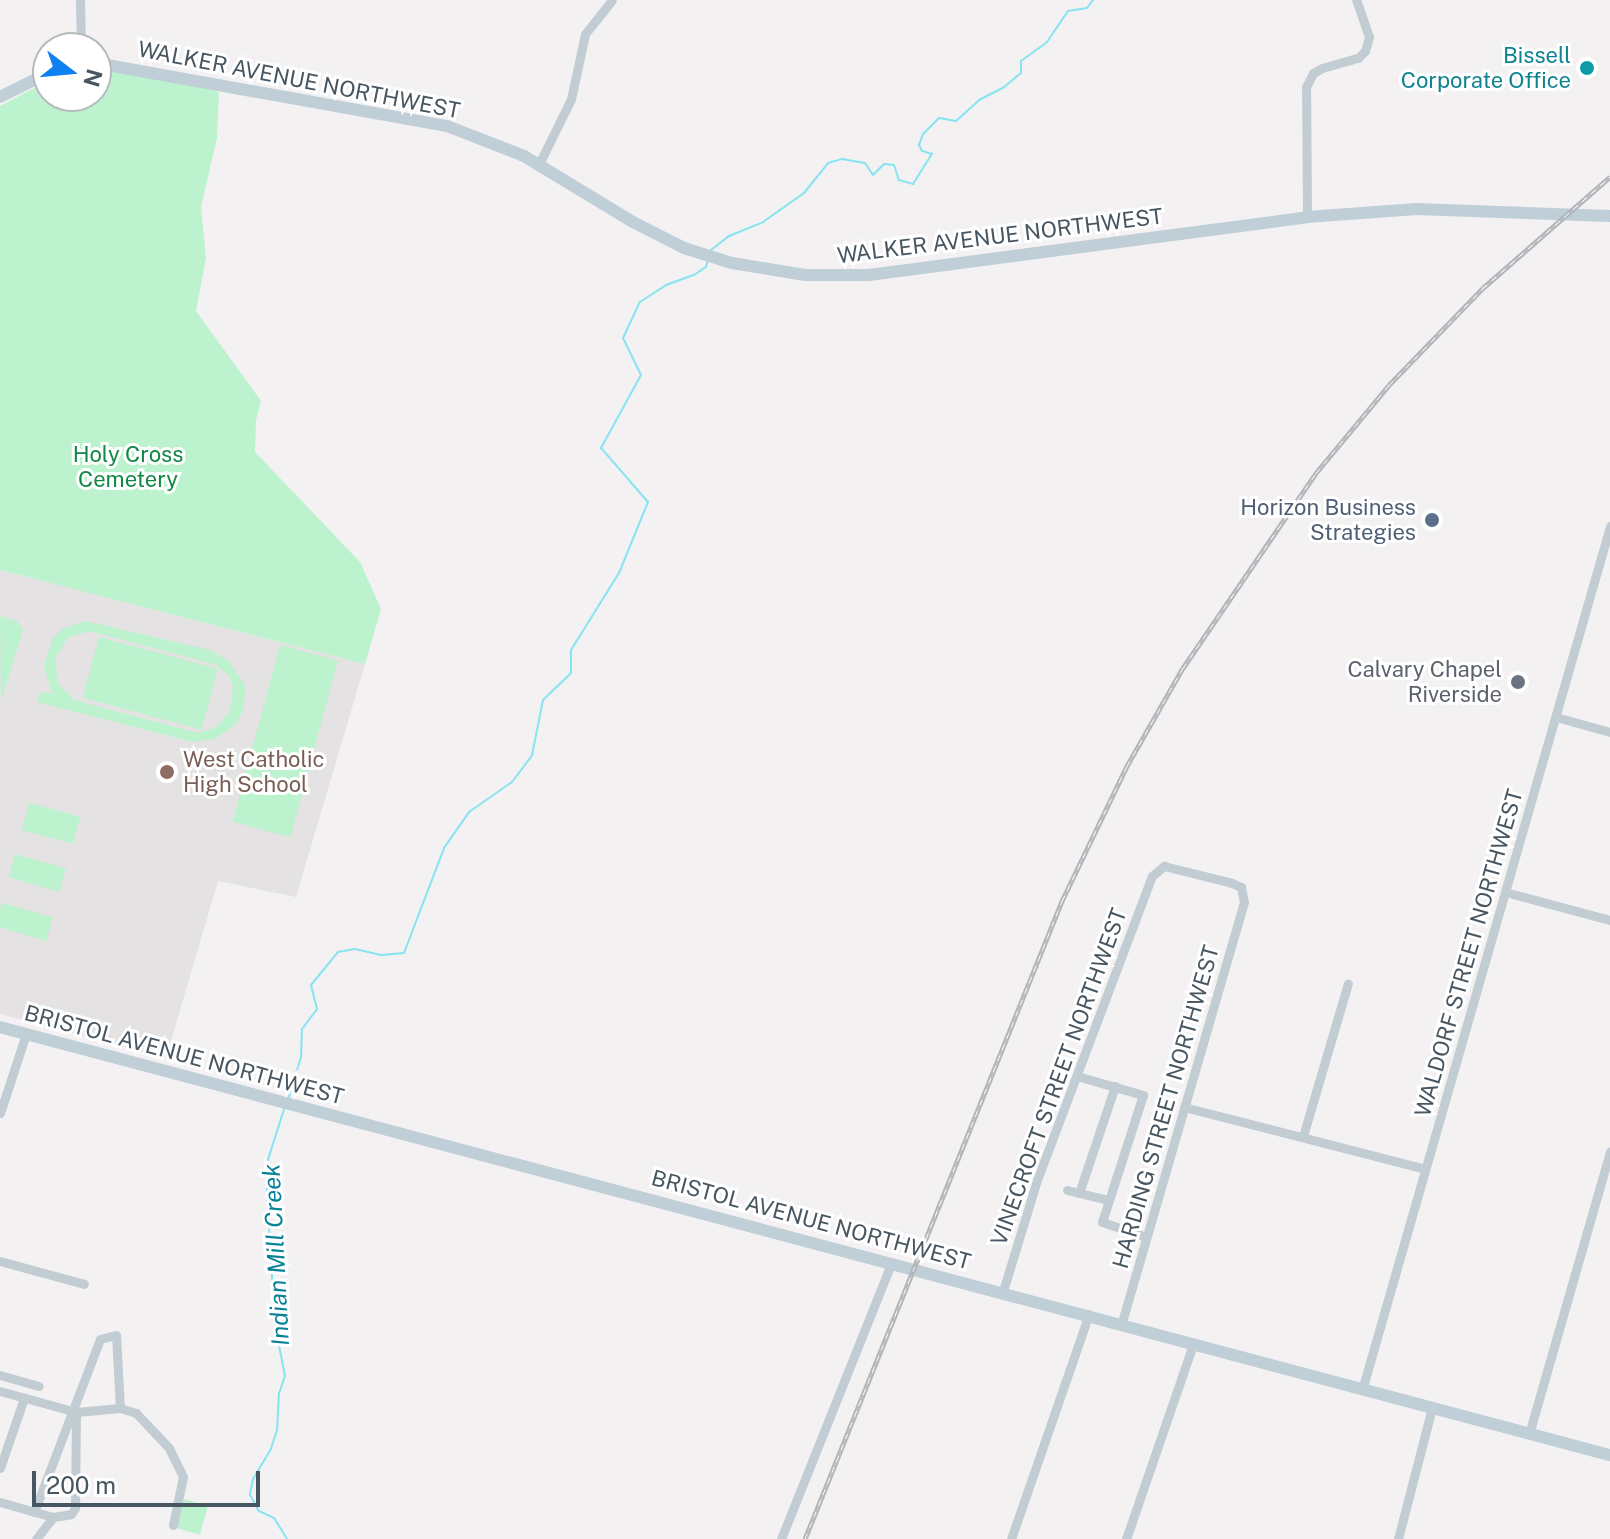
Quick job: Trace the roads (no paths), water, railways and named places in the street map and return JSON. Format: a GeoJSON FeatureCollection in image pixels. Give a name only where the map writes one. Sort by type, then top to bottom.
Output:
{"type":"FeatureCollection","features":[{"type":"Feature","properties":{"kind":"street"},"geometry":{"type":"LineString","coordinates":[[80,0],[81,32]]}},
{"type":"Feature","properties":{"kind":"street"},"geometry":{"type":"LineString","coordinates":[[539,164],[571,99],[578,50],[585,34],[612,0]]}},
{"type":"Feature","properties":{"kind":"street"},"geometry":{"type":"LineString","coordinates":[[1307,217],[1306,87],[1313,73],[1358,58],[1365,51],[1369,37],[1356,0]]}},
{"type":"Feature","properties":{"kind":"street","name":"WALKER AVENUE NORTHWEST"},"geometry":{"type":"LineString","coordinates":[[112,66],[447,126],[505,146],[633,222],[701,254],[732,263],[805,275],[869,275],[1307,217],[1457,208],[1610,216]]}},
{"type":"Feature","properties":{"kind":"street"},"geometry":{"type":"LineString","coordinates":[[0,97],[32,81]]}},
{"type":"Feature","properties":{"kind":"street","name":"WALDORF STREET NORTHWEST"},"geometry":{"type":"LineString","coordinates":[[1362,1390],[1610,526]]}},
{"type":"Feature","properties":{"kind":"street"},"geometry":{"type":"LineString","coordinates":[[1556,717],[1610,732]]}},
{"type":"Feature","properties":{"kind":"street","name":"VINECROFT STREET NORTHWEST"},"geometry":{"type":"LineString","coordinates":[[1003,1291],[1037,1180],[1152,876],[1164,866],[1232,883],[1241,887],[1244,902]]}},
{"type":"Feature","properties":{"kind":"street"},"geometry":{"type":"LineString","coordinates":[[1505,892],[1610,920]]}},
{"type":"Feature","properties":{"kind":"street","name":"HARDING STREET NORTHWEST"},"geometry":{"type":"LineString","coordinates":[[1122,1323],[1244,902]]}},
{"type":"Feature","properties":{"kind":"street"},"geometry":{"type":"LineString","coordinates":[[1303,1136],[1348,983]]}},
{"type":"Feature","properties":{"kind":"street","name":"BRISTOL AVENUE NORTHWEST"},"geometry":{"type":"LineString","coordinates":[[0,1027],[1003,1291],[1610,1455]]}},
{"type":"Feature","properties":{"kind":"street"},"geometry":{"type":"LineString","coordinates":[[0,1113],[26,1034]]}},
{"type":"Feature","properties":{"kind":"street"},"geometry":{"type":"LineString","coordinates":[[1077,1076],[1143,1095],[1102,1222],[1146,1237]]}},
{"type":"Feature","properties":{"kind":"street"},"geometry":{"type":"LineString","coordinates":[[1079,1193],[1115,1086]]}},
{"type":"Feature","properties":{"kind":"street"},"geometry":{"type":"LineString","coordinates":[[1184,1107],[1425,1169]]}},
{"type":"Feature","properties":{"kind":"street"},"geometry":{"type":"LineString","coordinates":[[1529,1434],[1610,1151]]}},
{"type":"Feature","properties":{"kind":"street"},"geometry":{"type":"LineString","coordinates":[[1067,1190],[1108,1200]]}},
{"type":"Feature","properties":{"kind":"street"},"geometry":{"type":"LineString","coordinates":[[0,1261],[84,1284]]}},
{"type":"Feature","properties":{"kind":"street"},"geometry":{"type":"LineString","coordinates":[[781,1539],[892,1262]]}},
{"type":"Feature","properties":{"kind":"street"},"geometry":{"type":"LineString","coordinates":[[1011,1539],[1089,1314]]}},
{"type":"Feature","properties":{"kind":"street"},"geometry":{"type":"LineString","coordinates":[[34,1512],[100,1339],[116,1335],[120,1408]]}},
{"type":"Feature","properties":{"kind":"street"},"geometry":{"type":"LineString","coordinates":[[1126,1539],[1193,1344]]}},
{"type":"Feature","properties":{"kind":"street"},"geometry":{"type":"LineString","coordinates":[[0,1375],[38,1386]]}},
{"type":"Feature","properties":{"kind":"street"},"geometry":{"type":"LineString","coordinates":[[0,1391],[74,1412],[120,1408],[136,1413],[176,1460],[183,1477],[173,1525]]}},
{"type":"Feature","properties":{"kind":"street"},"geometry":{"type":"LineString","coordinates":[[0,1468],[24,1398]]}},
{"type":"Feature","properties":{"kind":"street"},"geometry":{"type":"LineString","coordinates":[[1398,1539],[1432,1408]]}},
{"type":"Feature","properties":{"kind":"street"},"geometry":{"type":"LineString","coordinates":[[0,1502],[53,1517],[71,1514],[76,1501],[74,1412]]}},
{"type":"Feature","properties":{"kind":"street"},"geometry":{"type":"LineString","coordinates":[[36,1539],[53,1517]]}},
{"type":"Feature","properties":{"kind":"waterway","name":"Indian Mill Creek"},"geometry":{"type":"LineString","coordinates":[[711,250],[729,236],[763,222],[804,193],[828,163],[842,159],[865,163],[873,175],[884,164],[894,165],[899,180],[913,184],[932,154],[922,151],[919,145],[923,134],[939,118],[956,121],[979,100],[1003,88],[1021,73],[1021,61],[1047,42],[1068,11],[1087,8],[1093,0]]}},
{"type":"Feature","properties":{"kind":"waterway","name":"Indian Mill Creek"},"geometry":{"type":"LineString","coordinates":[[288,1100],[301,1057],[302,1029],[317,1009],[311,985],[338,952],[355,949],[382,955],[404,953],[444,848],[469,812],[512,782],[532,755],[543,700],[571,673],[571,650],[619,573],[648,502],[601,448],[641,375],[623,338],[640,302],[666,285],[694,275],[706,267],[708,260]]}},
{"type":"Feature","properties":{"kind":"waterway","name":"Indian Mill Creek"},"geometry":{"type":"LineString","coordinates":[[284,1109],[267,1163],[267,1195],[275,1325],[285,1376],[279,1393],[277,1430],[271,1449],[253,1479],[250,1495],[259,1511],[274,1518],[287,1539]]}},
{"type":"Feature","properties":{"kind":"railway"},"geometry":{"type":"LineString","coordinates":[[805,1539],[1062,901],[1127,766],[1183,668],[1316,473],[1389,385],[1483,288],[1610,177]]}},
{"type":"Feature","properties":{"kind":"place","name":"Bissell Corporate Office"},"geometry":{"type":"Point","coordinates":[1587,68]}},
{"type":"Feature","properties":{"kind":"place","name":"Horizon Business Strategies"},"geometry":{"type":"Point","coordinates":[1432,520]}},
{"type":"Feature","properties":{"kind":"place","name":"Calvary Chapel Riverside"},"geometry":{"type":"Point","coordinates":[1518,682]}},
{"type":"Feature","properties":{"kind":"place","name":"West Catholic High School"},"geometry":{"type":"Point","coordinates":[167,772]}},
{"type":"Feature","properties":{"kind":"park label","name":"Holy Cross Cemetery"},"geometry":{"type":"Point","coordinates":[128,466]}}]}
